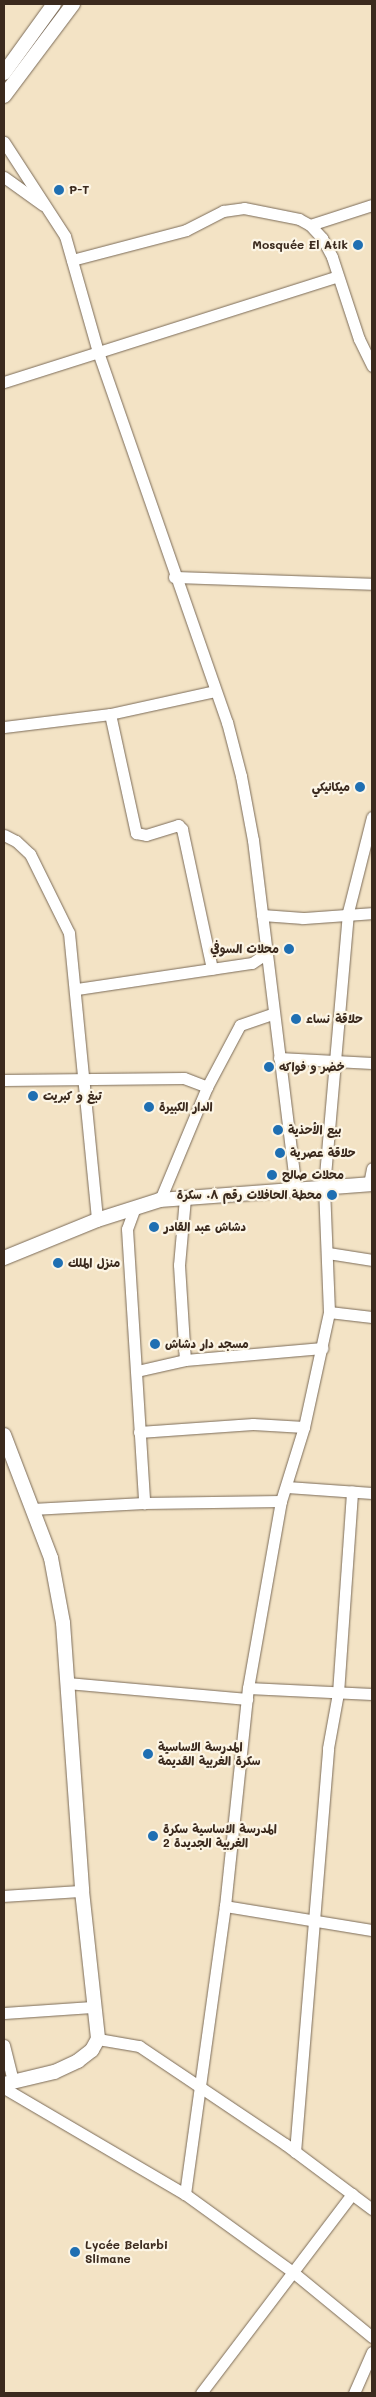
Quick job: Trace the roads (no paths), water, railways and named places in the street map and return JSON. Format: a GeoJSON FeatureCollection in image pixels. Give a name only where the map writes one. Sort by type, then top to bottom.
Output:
{"type":"FeatureCollection","features":[{"type":"Feature","properties":{"kind":"street"},"geometry":{"type":"LineString","coordinates":[[4,73],[54,4]]}},
{"type":"Feature","properties":{"kind":"street"},"geometry":{"type":"LineString","coordinates":[[4,96],[73,4]]}},
{"type":"Feature","properties":{"kind":"street"},"geometry":{"type":"LineString","coordinates":[[4,142],[50,210],[65,236],[98,352],[174,577],[215,691],[241,776],[262,915],[296,1190]]}},
{"type":"Feature","properties":{"kind":"street"},"geometry":{"type":"LineString","coordinates":[[4,178],[50,210]]}},
{"type":"Feature","properties":{"kind":"street"},"geometry":{"type":"LineString","coordinates":[[310,225],[372,205]]}},
{"type":"Feature","properties":{"kind":"street"},"geometry":{"type":"LineString","coordinates":[[72,260],[186,230],[223,211],[244,208],[299,219],[310,225],[322,238],[372,366]]}},
{"type":"Feature","properties":{"kind":"street"},"geometry":{"type":"LineString","coordinates":[[4,382],[338,276]]}},
{"type":"Feature","properties":{"kind":"street"},"geometry":{"type":"LineString","coordinates":[[174,577],[372,584]]}},
{"type":"Feature","properties":{"kind":"street"},"geometry":{"type":"LineString","coordinates":[[4,727],[110,714],[215,691]]}},
{"type":"Feature","properties":{"kind":"street"},"geometry":{"type":"LineString","coordinates":[[110,714],[136,833],[146,835],[178,825],[182,828],[212,969]]}},
{"type":"Feature","properties":{"kind":"street"},"geometry":{"type":"LineString","coordinates":[[186,2194],[202,2090],[225,1906],[248,1688],[282,1501],[304,1427],[329,1312],[324,1187],[348,912],[372,817]]}},
{"type":"Feature","properties":{"kind":"street"},"geometry":{"type":"LineString","coordinates":[[4,835],[16,841],[30,854],[65,920],[72,944],[97,1220]]}},
{"type":"Feature","properties":{"kind":"street"},"geometry":{"type":"LineString","coordinates":[[262,915],[303,918],[348,912],[372,912]]}},
{"type":"Feature","properties":{"kind":"street"},"geometry":{"type":"LineString","coordinates":[[77,989],[252,963],[267,954]]}},
{"type":"Feature","properties":{"kind":"street"},"geometry":{"type":"LineString","coordinates":[[160,1200],[206,1087],[240,1025],[274,1014]]}},
{"type":"Feature","properties":{"kind":"street"},"geometry":{"type":"LineString","coordinates":[[279,1058],[372,1063]]}},
{"type":"Feature","properties":{"kind":"street"},"geometry":{"type":"LineString","coordinates":[[4,1080],[184,1078],[206,1087]]}},
{"type":"Feature","properties":{"kind":"street"},"geometry":{"type":"LineString","coordinates":[[4,1258],[97,1220],[160,1200],[371,1184],[372,1168]]}},
{"type":"Feature","properties":{"kind":"street"},"geometry":{"type":"LineString","coordinates":[[185,1198],[179,1264],[185,1360]]}},
{"type":"Feature","properties":{"kind":"street"},"geometry":{"type":"LineString","coordinates":[[135,1207],[127,1229],[144,1503]]}},
{"type":"Feature","properties":{"kind":"street"},"geometry":{"type":"LineString","coordinates":[[328,1253],[372,1260]]}},
{"type":"Feature","properties":{"kind":"street"},"geometry":{"type":"LineString","coordinates":[[329,1312],[372,1317]]}},
{"type":"Feature","properties":{"kind":"street"},"geometry":{"type":"LineString","coordinates":[[137,1371],[185,1360],[322,1348]]}},
{"type":"Feature","properties":{"kind":"street"},"geometry":{"type":"LineString","coordinates":[[139,1432],[253,1424],[304,1427]]}},
{"type":"Feature","properties":{"kind":"street"},"geometry":{"type":"LineString","coordinates":[[4,1435],[51,1558],[63,1623],[82,1891],[92,2007],[98,2039],[92,2050],[78,2061],[54,2072],[7,2084]]}},
{"type":"Feature","properties":{"kind":"street"},"geometry":{"type":"LineString","coordinates":[[287,1487],[372,1493]]}},
{"type":"Feature","properties":{"kind":"street"},"geometry":{"type":"LineString","coordinates":[[296,2152],[328,1748],[338,1693],[352,1491]]}},
{"type":"Feature","properties":{"kind":"street"},"geometry":{"type":"LineString","coordinates":[[32,1509],[144,1503],[282,1501]]}},
{"type":"Feature","properties":{"kind":"street"},"geometry":{"type":"LineString","coordinates":[[67,1683],[247,1700]]}},
{"type":"Feature","properties":{"kind":"street"},"geometry":{"type":"LineString","coordinates":[[248,1688],[372,1694]]}},
{"type":"Feature","properties":{"kind":"street"},"geometry":{"type":"LineString","coordinates":[[4,1896],[82,1891]]}},
{"type":"Feature","properties":{"kind":"street"},"geometry":{"type":"LineString","coordinates":[[225,1906],[314,1923],[372,1930]]}},
{"type":"Feature","properties":{"kind":"street"},"geometry":{"type":"LineString","coordinates":[[4,2013],[92,2007]]}},
{"type":"Feature","properties":{"kind":"street"},"geometry":{"type":"LineString","coordinates":[[98,2039],[140,2046],[202,2090],[296,2152],[372,2209]]}},
{"type":"Feature","properties":{"kind":"street"},"geometry":{"type":"LineString","coordinates":[[4,2045],[7,2084]]}},
{"type":"Feature","properties":{"kind":"street"},"geometry":{"type":"LineString","coordinates":[[7,2084],[186,2194],[294,2272],[372,2337]]}},
{"type":"Feature","properties":{"kind":"street"},"geometry":{"type":"LineString","coordinates":[[201,2393],[352,2194]]}},
{"type":"Feature","properties":{"kind":"street"},"geometry":{"type":"LineString","coordinates":[[354,2393],[372,2352]]}},
{"type":"Feature","properties":{"kind":"place","name":"P-T"},"geometry":{"type":"Point","coordinates":[59,190]}},
{"type":"Feature","properties":{"kind":"place","name":"Mosquée El Atik"},"geometry":{"type":"Point","coordinates":[358,245]}},
{"type":"Feature","properties":{"kind":"place","name":"ميكانيكي"},"geometry":{"type":"Point","coordinates":[360,787]}},
{"type":"Feature","properties":{"kind":"place","name":"محلات السوفي"},"geometry":{"type":"Point","coordinates":[289,949]}},
{"type":"Feature","properties":{"kind":"place","name":"حلاقة نساء"},"geometry":{"type":"Point","coordinates":[296,1019]}},
{"type":"Feature","properties":{"kind":"place","name":"خضر و فواكه"},"geometry":{"type":"Point","coordinates":[269,1067]}},
{"type":"Feature","properties":{"kind":"place","name":"تبغ و كبريت"},"geometry":{"type":"Point","coordinates":[33,1096]}},
{"type":"Feature","properties":{"kind":"place","name":"الدار الكبيرة"},"geometry":{"type":"Point","coordinates":[149,1107]}},
{"type":"Feature","properties":{"kind":"place","name":"بيع الأحذية"},"geometry":{"type":"Point","coordinates":[278,1130]}},
{"type":"Feature","properties":{"kind":"place","name":"حلاقة عصرية"},"geometry":{"type":"Point","coordinates":[280,1153]}},
{"type":"Feature","properties":{"kind":"place","name":"محلات صالح"},"geometry":{"type":"Point","coordinates":[272,1175]}},
{"type":"Feature","properties":{"kind":"place","name":"محطة الحافلات رقم ٠٨ سكرة"},"geometry":{"type":"Point","coordinates":[332,1195]}},
{"type":"Feature","properties":{"kind":"place","name":"دشاش عبد القادر"},"geometry":{"type":"Point","coordinates":[154,1227]}},
{"type":"Feature","properties":{"kind":"place","name":"منزل الملك"},"geometry":{"type":"Point","coordinates":[58,1263]}},
{"type":"Feature","properties":{"kind":"place","name":"مسجد دار دشاش"},"geometry":{"type":"Point","coordinates":[155,1344]}},
{"type":"Feature","properties":{"kind":"place","name":"المدرسة الاساسية سكرة الغربية القديمة"},"geometry":{"type":"Point","coordinates":[148,1754]}},
{"type":"Feature","properties":{"kind":"place","name":"المدرسة الاساسية سكرة الغربية الجديدة 2"},"geometry":{"type":"Point","coordinates":[153,1836]}},
{"type":"Feature","properties":{"kind":"place","name":"Lycée Belarbi Slimane"},"geometry":{"type":"Point","coordinates":[75,2252]}}]}
